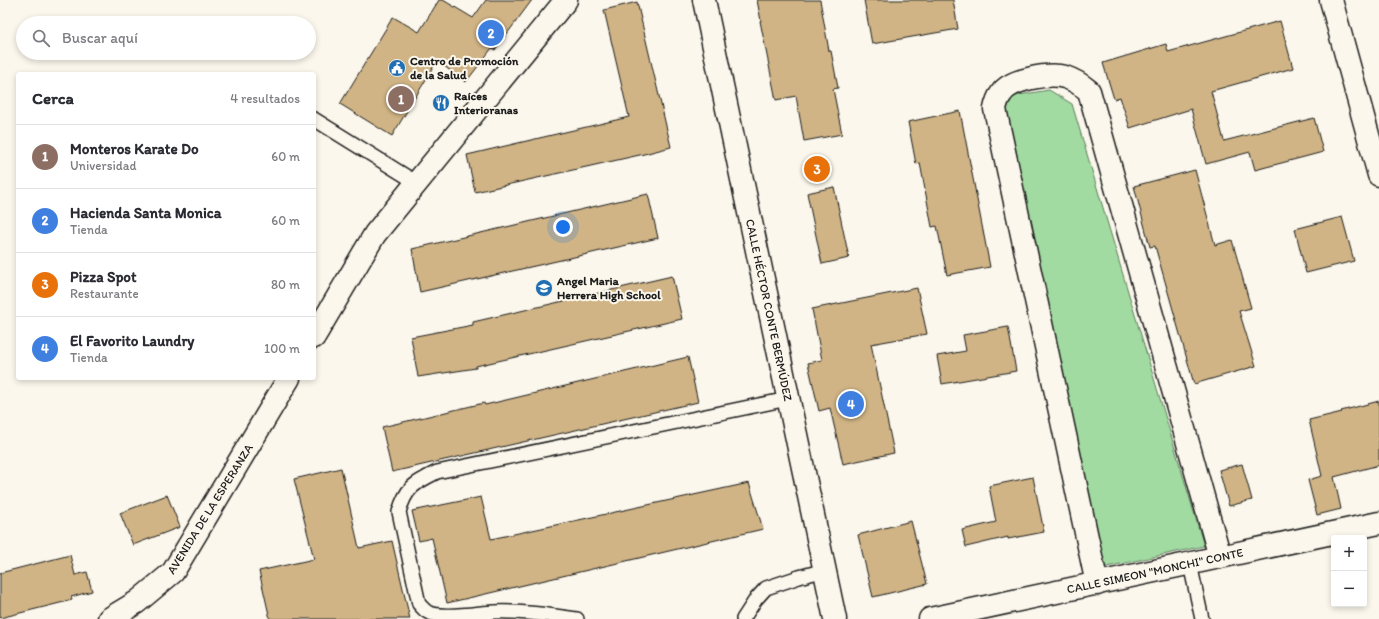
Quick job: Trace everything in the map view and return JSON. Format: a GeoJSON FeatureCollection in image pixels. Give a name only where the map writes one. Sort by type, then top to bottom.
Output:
{"type":"FeatureCollection","features":[{"type":"Feature","properties":{"kind":"street"},"geometry":{"type":"LineString","coordinates":[[316,334],[375,234],[566,0]]}},
{"type":"Feature","properties":{"kind":"street","name":"CALLE HÉCTOR CONTE BERMÚDEZ"},"geometry":{"type":"LineString","coordinates":[[704,0],[835,619]]}},
{"type":"Feature","properties":{"kind":"street"},"geometry":{"type":"LineString","coordinates":[[1331,0],[1379,175]]}},
{"type":"Feature","properties":{"kind":"street"},"geometry":{"type":"LineString","coordinates":[[1097,584],[995,109],[1001,93],[1014,83],[1024,80],[1056,76],[1073,80],[1089,91],[1220,557]]}},
{"type":"Feature","properties":{"kind":"street","name":"AVENIDA DE LA ESPERANZA"},"geometry":{"type":"LineString","coordinates":[[109,619],[137,602],[173,572],[288,380]]}},
{"type":"Feature","properties":{"kind":"street","name":"CALLE SIMEON \"MONCHI\" CONTE"},"geometry":{"type":"LineString","coordinates":[[930,619],[1379,522]]}},
{"type":"Feature","properties":{"kind":"lane"},"geometry":{"type":"LineString","coordinates":[[316,120],[417,183]]}},
{"type":"Feature","properties":{"kind":"lane"},"geometry":{"type":"LineString","coordinates":[[576,619],[529,612],[435,615],[426,612],[419,604],[399,512],[402,499],[408,490],[437,472],[788,399]]}},
{"type":"Feature","properties":{"kind":"lane"},"geometry":{"type":"LineString","coordinates":[[1190,564],[1202,619]]}},
{"type":"Feature","properties":{"kind":"lane"},"geometry":{"type":"LineString","coordinates":[[743,619],[756,599],[766,588],[825,570]]}},
{"type":"Feature","properties":{"kind":"green space"},"geometry":{"type":"Polygon","coordinates":[[[1049,90],[1072,104],[1204,546],[1102,568],[1005,112],[1013,96],[1049,90]]]}},
{"type":"Feature","properties":{"kind":"building","name":"Centro de Promoción de la Salud"},"geometry":{"type":"Polygon","coordinates":[[[439,0],[443,0],[473,18],[486,0],[532,0],[495,50],[492,48],[466,82],[437,61],[392,136],[340,104],[393,17],[419,32],[439,0]]]}},
{"type":"Feature","properties":{"kind":"building"},"geometry":{"type":"Polygon","coordinates":[[[757,0],[820,0],[829,51],[831,51],[838,88],[833,89],[842,134],[804,141],[796,96],[776,100],[757,0]]]}},
{"type":"Feature","properties":{"kind":"building"},"geometry":{"type":"Polygon","coordinates":[[[864,0],[953,0],[958,29],[872,44],[864,0]]]}},
{"type":"Feature","properties":{"kind":"building"},"geometry":{"type":"Polygon","coordinates":[[[637,2],[671,147],[475,192],[467,155],[629,117],[604,10],[637,2]]]}},
{"type":"Feature","properties":{"kind":"building"},"geometry":{"type":"Polygon","coordinates":[[[1280,21],[1293,68],[1211,91],[1224,141],[1314,118],[1323,152],[1255,170],[1250,152],[1206,164],[1191,109],[1130,128],[1120,97],[1114,99],[1103,63],[1166,44],[1168,52],[1280,21]]]}},
{"type":"Feature","properties":{"kind":"building"},"geometry":{"type":"Polygon","coordinates":[[[960,111],[990,267],[947,275],[937,226],[932,227],[920,163],[916,164],[908,122],[960,111]]]}},
{"type":"Feature","properties":{"kind":"building"},"geometry":{"type":"Polygon","coordinates":[[[1195,170],[1215,245],[1232,240],[1251,308],[1239,311],[1256,366],[1194,384],[1155,246],[1150,247],[1134,186],[1195,170]]]}},
{"type":"Feature","properties":{"kind":"building"},"geometry":{"type":"Polygon","coordinates":[[[834,187],[849,258],[822,264],[807,193],[834,187]]]}},
{"type":"Feature","properties":{"kind":"building"},"geometry":{"type":"Polygon","coordinates":[[[648,194],[658,238],[420,292],[412,249],[648,194]]]}},
{"type":"Feature","properties":{"kind":"building"},"geometry":{"type":"Polygon","coordinates":[[[1342,217],[1354,261],[1306,273],[1295,229],[1342,217]]]}},
{"type":"Feature","properties":{"kind":"building"},"geometry":{"type":"Polygon","coordinates":[[[672,276],[682,319],[476,366],[476,368],[418,377],[411,337],[473,325],[473,322],[672,276]]]}},
{"type":"Feature","properties":{"kind":"building"},"geometry":{"type":"Polygon","coordinates":[[[917,288],[927,334],[871,344],[894,453],[843,464],[830,408],[819,411],[808,363],[822,360],[812,309],[917,288]]]}},
{"type":"Feature","properties":{"kind":"building"},"geometry":{"type":"Polygon","coordinates":[[[1008,327],[1016,371],[942,384],[937,356],[966,351],[963,335],[1008,327]]]}},
{"type":"Feature","properties":{"kind":"building"},"geometry":{"type":"Polygon","coordinates":[[[688,357],[698,402],[392,472],[382,427],[484,403],[485,405],[688,357]]]}},
{"type":"Feature","properties":{"kind":"building"},"geometry":{"type":"Polygon","coordinates":[[[1379,401],[1379,465],[1334,477],[1341,509],[1317,515],[1308,480],[1322,476],[1309,420],[1379,401]]]}},
{"type":"Feature","properties":{"kind":"building"},"geometry":{"type":"Polygon","coordinates":[[[1242,464],[1252,500],[1229,506],[1219,470],[1242,464]]]}},
{"type":"Feature","properties":{"kind":"building"},"geometry":{"type":"Polygon","coordinates":[[[341,468],[359,548],[392,541],[410,619],[270,619],[259,571],[314,559],[294,479],[341,468]]]}},
{"type":"Feature","properties":{"kind":"building"},"geometry":{"type":"Polygon","coordinates":[[[1033,477],[1044,532],[1008,539],[1008,537],[966,547],[962,530],[996,522],[989,486],[1033,477]]]}},
{"type":"Feature","properties":{"kind":"building"},"geometry":{"type":"Polygon","coordinates":[[[749,483],[763,529],[447,603],[432,538],[419,541],[412,511],[481,497],[491,539],[749,483]]]}},
{"type":"Feature","properties":{"kind":"building"},"geometry":{"type":"Polygon","coordinates":[[[167,495],[180,527],[133,545],[120,513],[167,495]]]}},
{"type":"Feature","properties":{"kind":"building"},"geometry":{"type":"Polygon","coordinates":[[[911,521],[927,584],[873,597],[858,535],[911,521]]]}},
{"type":"Feature","properties":{"kind":"building"},"geometry":{"type":"Polygon","coordinates":[[[70,555],[75,575],[87,572],[92,591],[71,597],[72,600],[0,618],[0,573],[70,555]]]}},
{"type":"Feature","properties":{"kind":"place","name":"Hacienda Santa Monica"},"geometry":{"type":"Point","coordinates":[491,33]}},
{"type":"Feature","properties":{"kind":"place","name":"Centro de Promoción de la Salud"},"geometry":{"type":"Point","coordinates":[397,68]}},
{"type":"Feature","properties":{"kind":"place","name":"Monteros Karate Do"},"geometry":{"type":"Point","coordinates":[401,99]}},
{"type":"Feature","properties":{"kind":"place","name":"Raíces Interioranas"},"geometry":{"type":"Point","coordinates":[441,103]}},
{"type":"Feature","properties":{"kind":"place","name":"Pizza Spot"},"geometry":{"type":"Point","coordinates":[817,169]}},
{"type":"Feature","properties":{"kind":"place","name":"Angel Maria Herrera High School"},"geometry":{"type":"Point","coordinates":[544,288]}},
{"type":"Feature","properties":{"kind":"place","name":"El Favorito Laundry"},"geometry":{"type":"Point","coordinates":[851,404]}}]}
